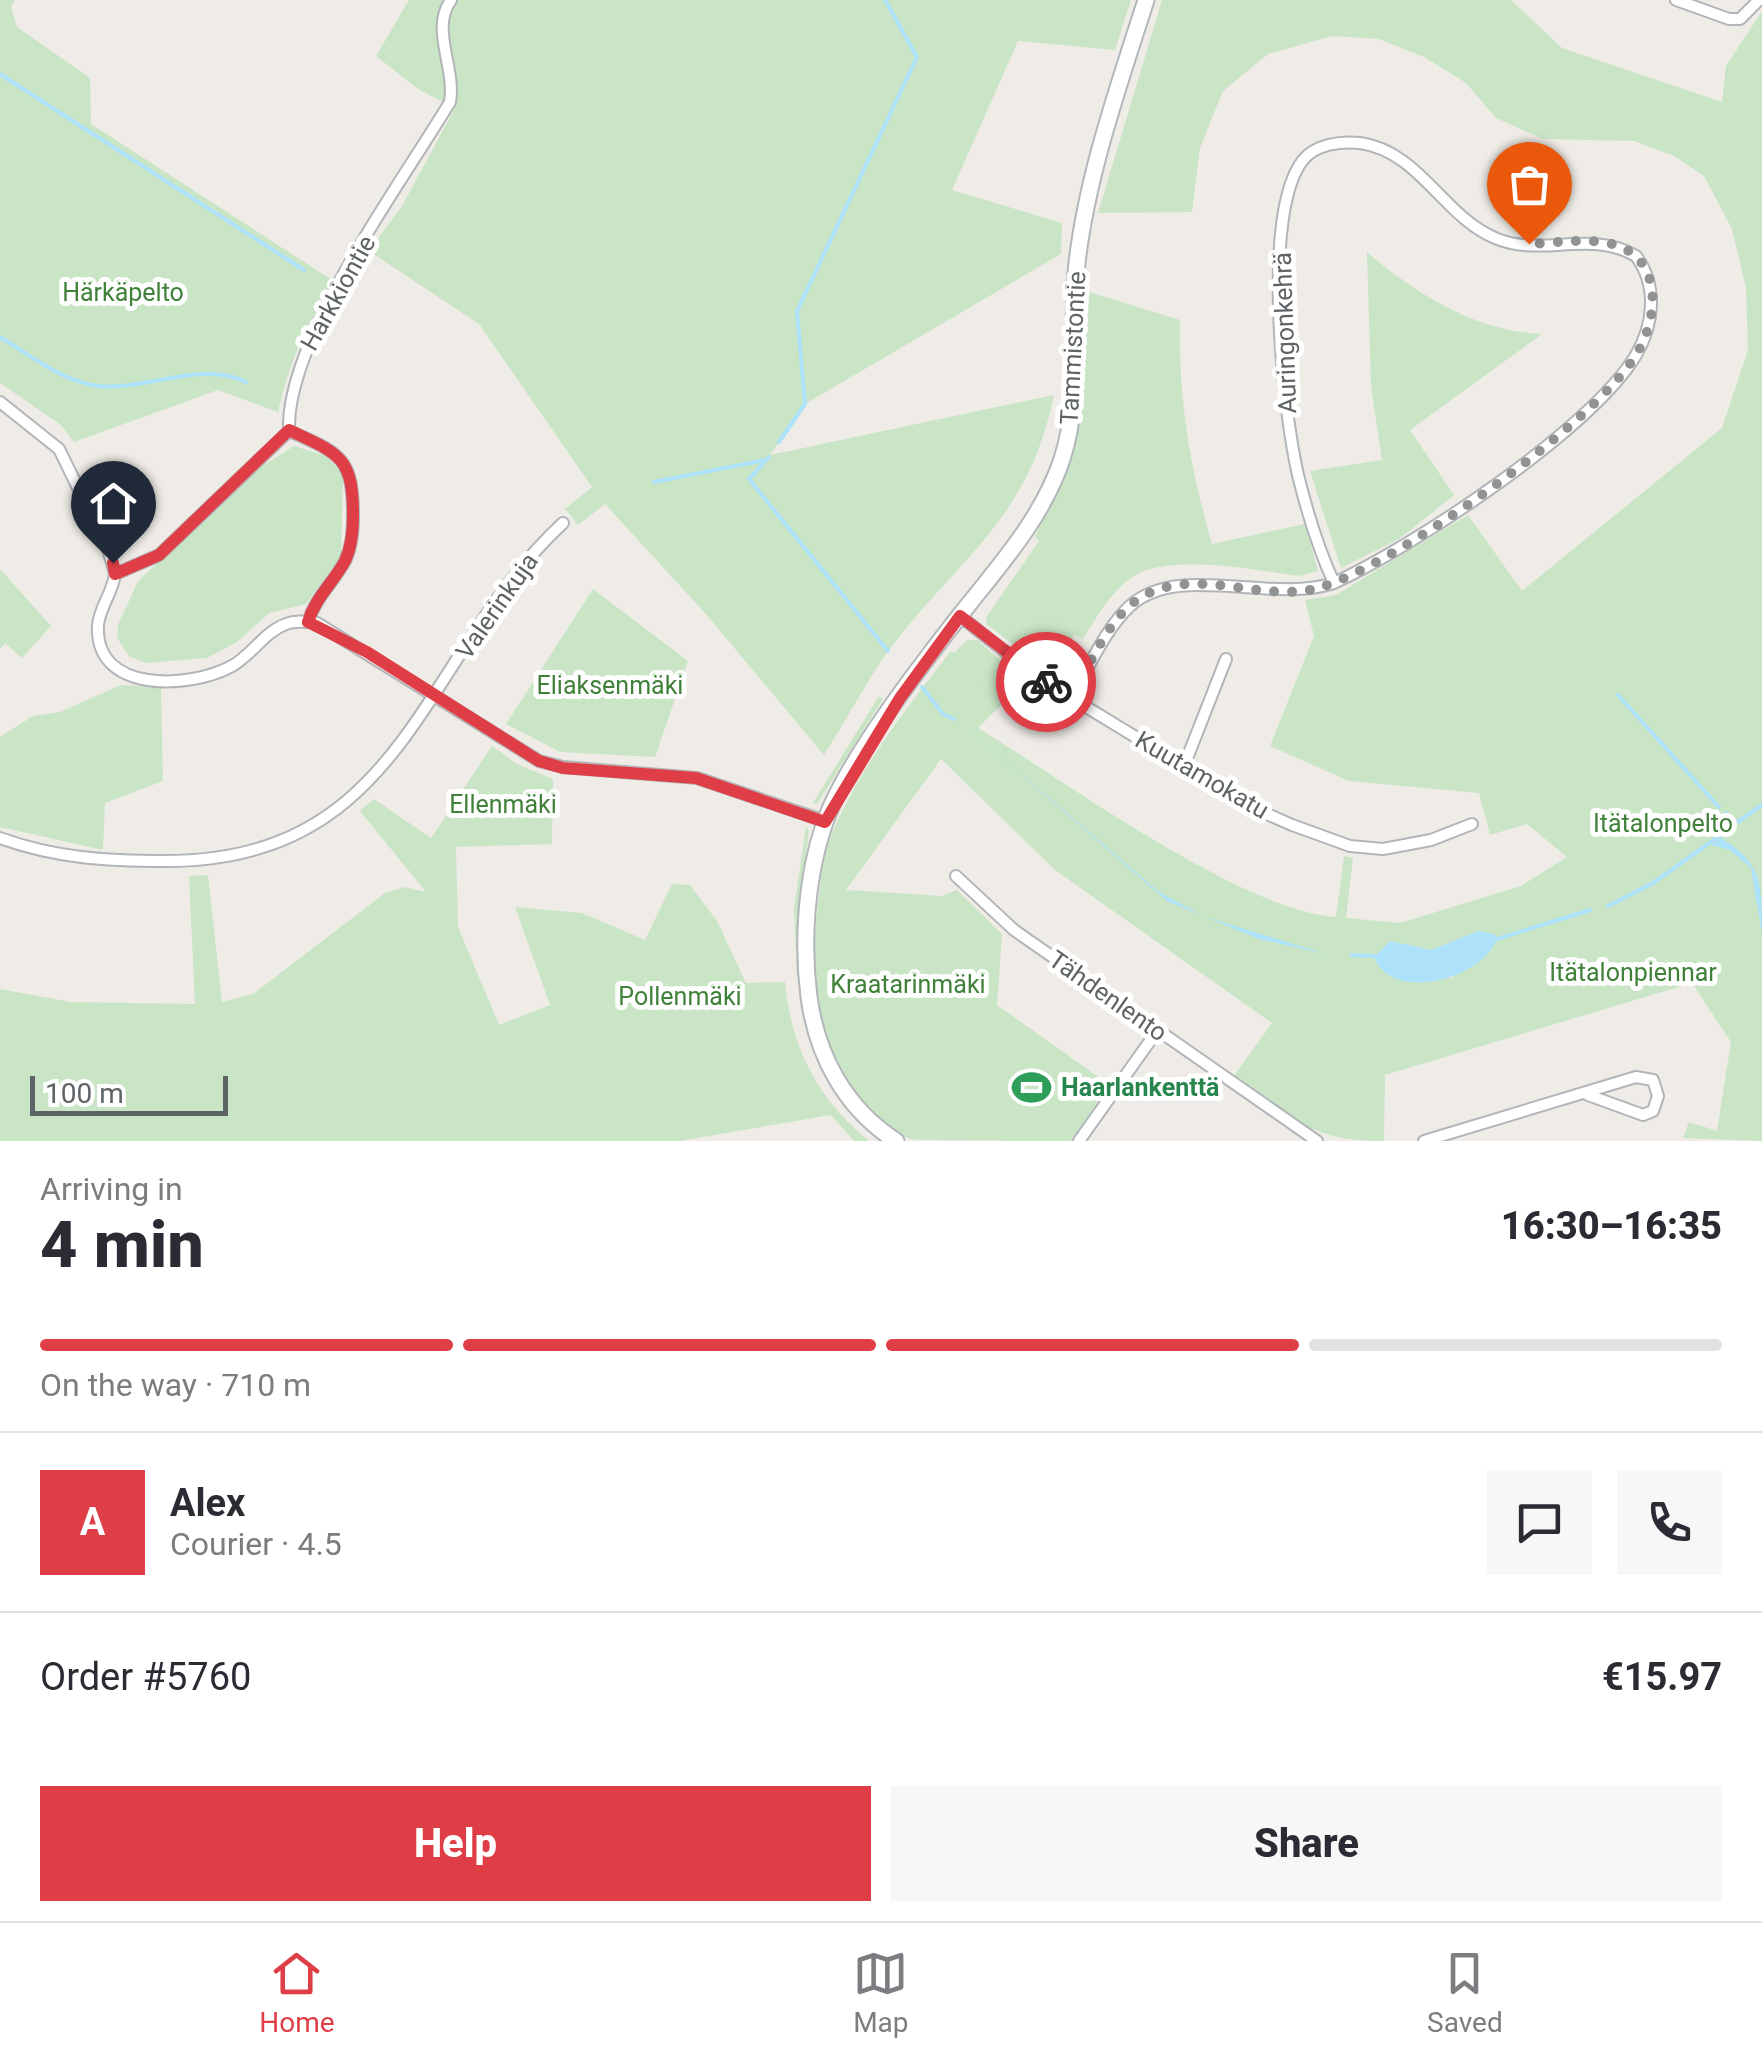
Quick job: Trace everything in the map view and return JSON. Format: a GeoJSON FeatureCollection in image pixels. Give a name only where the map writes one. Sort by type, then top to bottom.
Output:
{"type":"FeatureCollection","features":[{"type":"Feature","properties":{"kind":"street","name":"Harkkiontie"},"geometry":{"type":"LineString","coordinates":[[289,430],[291,393],[303,352],[450,102],[452,70],[442,31],[444,10],[450,0]]}},
{"type":"Feature","properties":{"kind":"street","name":"Tammistontie"},"geometry":{"type":"LineString","coordinates":[[896,1141],[843,1092],[812,1022],[806,977],[808,912],[825,822],[900,698],[1020,539],[1062,458],[1074,391],[1075,290],[1083,225],[1146,0]]}},
{"type":"Feature","properties":{"kind":"street"},"geometry":{"type":"LineString","coordinates":[[1676,0],[1729,19],[1740,18],[1759,0]]}},
{"type":"Feature","properties":{"kind":"street","name":"Auringonkehrä"},"geometry":{"type":"LineString","coordinates":[[1071,697],[1114,626],[1141,598],[1176,586],[1283,593],[1334,583],[1415,539],[1542,448],[1608,390],[1634,358],[1650,322],[1650,286],[1646,268],[1636,256],[1596,241],[1529,244],[1498,240],[1408,165],[1362,143],[1328,145],[1304,160],[1291,188],[1282,242],[1283,376],[1310,522],[1334,583]]}},
{"type":"Feature","properties":{"kind":"street"},"geometry":{"type":"LineString","coordinates":[[0,402],[55,442],[108,550],[115,574],[101,614],[100,638],[106,657],[128,677],[176,680],[222,671],[278,628],[308,622],[324,626],[438,695],[520,751],[549,765],[696,778],[825,822]]}},
{"type":"Feature","properties":{"kind":"street"},"geometry":{"type":"LineString","coordinates":[[115,574],[159,555],[289,430],[332,450],[346,464],[353,484],[350,549],[313,606],[308,622]]}},
{"type":"Feature","properties":{"kind":"street","name":"Valerinkuja"},"geometry":{"type":"LineString","coordinates":[[0,838],[61,856],[194,861],[267,846],[321,820],[366,786],[438,695],[515,574],[563,523]]}},
{"type":"Feature","properties":{"kind":"street","name":"Kuutamokatu"},"geometry":{"type":"LineString","coordinates":[[960,616],[1025,668],[1249,806],[1350,846],[1410,846],[1472,824]]}},
{"type":"Feature","properties":{"kind":"street"},"geometry":{"type":"LineString","coordinates":[[1184,766],[1226,659]]}},
{"type":"Feature","properties":{"kind":"street","name":"Tähdenlento"},"geometry":{"type":"LineString","coordinates":[[956,876],[1014,930],[1317,1141]]}},
{"type":"Feature","properties":{"kind":"street"},"geometry":{"type":"LineString","coordinates":[[1079,1141],[1157,1030]]}},
{"type":"Feature","properties":{"kind":"street"},"geometry":{"type":"LineString","coordinates":[[1424,1141],[1645,1077],[1653,1080],[1658,1096],[1653,1111],[1643,1115],[1588,1095]]}},
{"type":"Feature","properties":{"kind":"green space","name":"Härkäpelto"},"geometry":{"type":"Polygon","coordinates":[[[0,0],[15,0],[11,6],[17,27],[90,78],[91,124],[335,282],[300,344],[278,412],[218,390],[74,442],[61,425],[0,383],[0,0]]]}},
{"type":"Feature","properties":{"kind":"green space"},"geometry":{"type":"Polygon","coordinates":[[[409,0],[1131,0],[1115,50],[1018,41],[952,190],[1062,223],[1061,254],[805,404],[770,455],[1054,395],[1027,475],[1009,506],[889,650],[824,755],[705,613],[605,504],[578,525],[565,509],[592,487],[479,324],[369,251],[402,206],[455,108],[418,89],[376,56],[409,0]]]}},
{"type":"Feature","properties":{"kind":"green space"},"geometry":{"type":"Polygon","coordinates":[[[1162,0],[1511,0],[1562,48],[1722,102],[1726,66],[1762,11],[1762,1141],[1683,1138],[1689,1122],[1717,1131],[1731,1042],[1692,983],[1385,1075],[1384,1141],[1319,1132],[1234,1076],[1272,1023],[1055,870],[941,759],[846,890],[942,896],[957,890],[1002,934],[997,1005],[1110,1085],[1071,1141],[911,1139],[879,1122],[855,1099],[837,1071],[818,1005],[815,936],[824,860],[831,836],[870,763],[951,651],[954,653],[967,640],[977,640],[1025,681],[978,728],[1154,840],[1252,892],[1297,909],[1336,917],[1344,856],[1353,858],[1346,918],[1400,923],[1521,886],[1567,857],[1527,824],[1490,835],[1479,793],[1349,781],[1270,746],[1314,636],[1305,600],[1336,595],[1468,515],[1522,591],[1722,428],[1748,350],[1746,288],[1732,229],[1704,176],[1674,156],[1634,141],[1543,139],[1496,118],[1466,83],[1424,57],[1379,39],[1332,36],[1268,54],[1223,91],[1200,148],[1192,212],[1098,213],[1162,0]],[[1478,931],[1431,950],[1390,941],[1431,979],[1451,978],[1492,950],[1478,931]]]}},
{"type":"Feature","properties":{"kind":"green space"},"geometry":{"type":"Polygon","coordinates":[[[1367,252],[1406,283],[1448,308],[1494,326],[1542,334],[1410,430],[1454,495],[1399,539],[1341,568],[1310,471],[1382,460],[1371,386],[1367,252]]]}},
{"type":"Feature","properties":{"kind":"green space"},"geometry":{"type":"Polygon","coordinates":[[[1089,292],[1180,320],[1187,433],[1212,544],[1305,524],[1318,571],[1300,576],[1189,564],[1147,570],[1116,591],[1083,639],[1074,635],[1065,651],[1073,656],[1058,678],[986,624],[987,616],[1039,541],[1035,537],[1075,445],[1089,292]]]}},
{"type":"Feature","properties":{"kind":"green space"},"geometry":{"type":"Polygon","coordinates":[[[294,446],[326,456],[343,474],[341,556],[306,604],[269,613],[237,642],[207,658],[146,663],[130,657],[117,638],[118,625],[138,581],[253,472],[294,446]]]}},
{"type":"Feature","properties":{"kind":"green space"},"geometry":{"type":"Polygon","coordinates":[[[0,569],[51,626],[22,658],[5,643],[0,649],[0,569]]]}},
{"type":"Feature","properties":{"kind":"green space","name":"Eliaksenmäki"},"geometry":{"type":"Polygon","coordinates":[[[593,589],[688,661],[655,757],[560,752],[506,724],[593,589]]]}},
{"type":"Feature","properties":{"kind":"green space"},"geometry":{"type":"Polygon","coordinates":[[[121,685],[161,687],[163,781],[105,803],[103,850],[0,827],[0,737],[33,716],[60,712],[121,685]]]}},
{"type":"Feature","properties":{"kind":"green space"},"geometry":{"type":"Polygon","coordinates":[[[879,696],[883,699],[817,804],[813,803],[879,696]]]}},
{"type":"Feature","properties":{"kind":"green space"},"geometry":{"type":"Polygon","coordinates":[[[492,746],[517,764],[553,779],[552,844],[456,847],[458,927],[499,1025],[550,1005],[515,907],[582,913],[645,940],[672,884],[690,885],[717,921],[746,983],[785,982],[793,1029],[810,1070],[835,1108],[869,1141],[854,1141],[831,1115],[679,1141],[0,1141],[0,989],[71,1002],[195,1004],[189,876],[208,875],[222,1002],[253,994],[385,893],[404,887],[426,892],[360,811],[374,799],[431,838],[492,746]]]}},
{"type":"Feature","properties":{"kind":"green space"},"geometry":{"type":"Polygon","coordinates":[[[806,827],[809,831],[799,908],[797,980],[794,908],[806,827]]]}},
{"type":"Feature","properties":{"kind":"water"},"geometry":{"type":"Polygon","coordinates":[[[965,726],[1159,892],[1202,915],[1167,901],[965,726]]]}},
{"type":"Feature","properties":{"kind":"water"},"geometry":{"type":"Polygon","coordinates":[[[1721,838],[1745,857],[1757,876],[1762,935],[1751,868],[1730,850],[1711,845],[1721,838]]]}},
{"type":"Feature","properties":{"kind":"water"},"geometry":{"type":"Polygon","coordinates":[[[1204,916],[1325,954],[1259,939],[1204,916]]]}},
{"type":"Feature","properties":{"kind":"water"},"geometry":{"type":"Polygon","coordinates":[[[1478,931],[1497,938],[1489,953],[1475,965],[1437,981],[1399,980],[1384,971],[1374,957],[1390,941],[1431,950],[1478,931]]]}},
{"type":"Feature","properties":{"kind":"waterway"},"geometry":{"type":"LineString","coordinates":[[779,442],[805,404],[797,311],[917,57],[885,0]]}},
{"type":"Feature","properties":{"kind":"waterway"},"geometry":{"type":"LineString","coordinates":[[0,74],[304,270]]}},
{"type":"Feature","properties":{"kind":"waterway"},"geometry":{"type":"LineString","coordinates":[[0,337],[60,373],[98,386],[211,374],[246,382]]}},
{"type":"Feature","properties":{"kind":"waterway"},"geometry":{"type":"LineString","coordinates":[[769,457],[749,479],[888,651]]}},
{"type":"Feature","properties":{"kind":"waterway"},"geometry":{"type":"LineString","coordinates":[[654,482],[765,460]]}},
{"type":"Feature","properties":{"kind":"waterway"},"geometry":{"type":"LineString","coordinates":[[922,687],[943,714],[954,719]]}},
{"type":"Feature","properties":{"kind":"waterway"},"geometry":{"type":"LineString","coordinates":[[1618,695],[1719,807]]}},
{"type":"Feature","properties":{"kind":"waterway"},"geometry":{"type":"LineString","coordinates":[[1736,823],[1762,805]]}},
{"type":"Feature","properties":{"kind":"waterway"},"geometry":{"type":"LineString","coordinates":[[1726,813],[1734,825]]}},
{"type":"Feature","properties":{"kind":"waterway"},"geometry":{"type":"LineString","coordinates":[[1608,906],[1653,883],[1722,834]]}},
{"type":"Feature","properties":{"kind":"waterway"},"geometry":{"type":"LineString","coordinates":[[1494,940],[1590,910]]}},
{"type":"Feature","properties":{"kind":"waterway"},"geometry":{"type":"LineString","coordinates":[[1352,955],[1375,956]]}},
{"type":"Feature","properties":{"kind":"way so far"},"geometry":{"type":"LineString","coordinates":[[1046,682],[1071,697],[1127,608],[1158,590],[1197,584],[1302,592],[1334,583],[1377,563],[1462,506],[1577,420],[1608,390],[1644,339],[1652,302],[1646,268],[1627,251],[1596,241],[1529,244]]}},
{"type":"Feature","properties":{"kind":"place","name":"Haarlankenttä"},"geometry":{"type":"Point","coordinates":[1031,1087]}},
{"type":"Feature","properties":{"kind":"route"},"geometry":{"type":"LineString","coordinates":[[113,563],[115,574],[144,565],[159,555],[289,430],[332,450],[346,464],[353,484],[350,549],[340,570],[313,606],[308,622],[324,626],[438,695],[520,751],[549,765],[680,774],[717,782],[825,822],[900,698],[960,616],[1046,682]]}},
{"type":"Feature","properties":{"kind":"park label","name":"Ellenmäki"},"geometry":{"type":"Point","coordinates":[503,804]}},
{"type":"Feature","properties":{"kind":"park label","name":"Itätalonpelto"},"geometry":{"type":"Point","coordinates":[1663,823]}},
{"type":"Feature","properties":{"kind":"park label","name":"Itätalonpiennar"},"geometry":{"type":"Point","coordinates":[1633,972]}},
{"type":"Feature","properties":{"kind":"park label","name":"Kraatarinmäki"},"geometry":{"type":"Point","coordinates":[908,984]}},
{"type":"Feature","properties":{"kind":"park label","name":"Pollenmäki"},"geometry":{"type":"Point","coordinates":[680,996]}}]}
